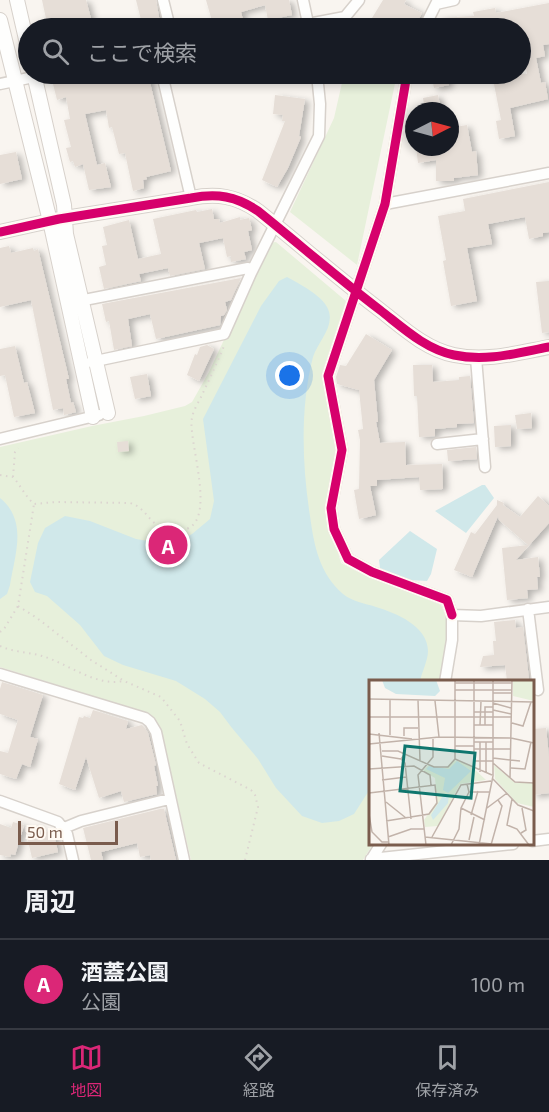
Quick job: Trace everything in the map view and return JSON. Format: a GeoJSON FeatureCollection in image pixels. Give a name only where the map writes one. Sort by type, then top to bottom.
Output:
{"type":"FeatureCollection","features":[{"type":"Feature","properties":{"kind":"street"},"geometry":{"type":"LineString","coordinates":[[17,0],[21,18]]}},
{"type":"Feature","properties":{"kind":"street"},"geometry":{"type":"LineString","coordinates":[[163,0],[168,18]]}},
{"type":"Feature","properties":{"kind":"street"},"geometry":{"type":"LineString","coordinates":[[303,0],[307,18]]}},
{"type":"Feature","properties":{"kind":"street"},"geometry":{"type":"LineString","coordinates":[[341,18],[345,17],[359,0]]}},
{"type":"Feature","properties":{"kind":"street"},"geometry":{"type":"LineString","coordinates":[[428,18],[437,1],[454,0]]}},
{"type":"Feature","properties":{"kind":"street"},"geometry":{"type":"LineString","coordinates":[[0,20],[7,82],[75,302],[96,361],[108,413],[0,439]]}},
{"type":"Feature","properties":{"kind":"street"},"geometry":{"type":"LineString","coordinates":[[41,84],[64,206],[82,364],[93,417]]}},
{"type":"Feature","properties":{"kind":"street"},"geometry":{"type":"LineString","coordinates":[[164,84],[191,198]]}},
{"type":"Feature","properties":{"kind":"street"},"geometry":{"type":"LineString","coordinates":[[82,364],[224,334],[252,271],[319,136],[318,84]]}},
{"type":"Feature","properties":{"kind":"street"},"geometry":{"type":"LineString","coordinates":[[405,84],[385,204],[328,376],[342,450],[331,508],[334,529],[348,559],[372,572],[447,600],[452,615],[452,640],[445,680]]}},
{"type":"Feature","properties":{"kind":"street"},"geometry":{"type":"LineString","coordinates":[[385,204],[549,173]]}},
{"type":"Feature","properties":{"kind":"street"},"geometry":{"type":"LineString","coordinates":[[0,232],[65,218],[191,198],[214,195],[232,197],[248,204],[275,224],[356,291],[427,344],[452,355],[476,358],[490,358],[549,347]]}},
{"type":"Feature","properties":{"kind":"street"},"geometry":{"type":"LineString","coordinates":[[75,302],[248,268],[252,271]]}},
{"type":"Feature","properties":{"kind":"street"},"geometry":{"type":"LineString","coordinates":[[476,358],[485,467]]}},
{"type":"Feature","properties":{"kind":"street"},"geometry":{"type":"LineString","coordinates":[[437,444],[483,439]]}},
{"type":"Feature","properties":{"kind":"street"},"geometry":{"type":"LineString","coordinates":[[452,615],[481,616],[549,607]]}},
{"type":"Feature","properties":{"kind":"street"},"geometry":{"type":"LineString","coordinates":[[528,609],[538,690]]}},
{"type":"Feature","properties":{"kind":"street"},"geometry":{"type":"LineString","coordinates":[[0,674],[145,718],[150,722],[156,732],[184,860]]}},
{"type":"Feature","properties":{"kind":"street"},"geometry":{"type":"LineString","coordinates":[[64,828],[81,821],[170,799]]}},
{"type":"Feature","properties":{"kind":"street"},"geometry":{"type":"LineString","coordinates":[[0,801],[58,822],[64,828],[73,860]]}},
{"type":"Feature","properties":{"kind":"street"},"geometry":{"type":"LineString","coordinates":[[534,841],[549,839]]}},
{"type":"Feature","properties":{"kind":"street"},"geometry":{"type":"LineString","coordinates":[[371,860],[380,845]]}},
{"type":"Feature","properties":{"kind":"street"},"geometry":{"type":"LineString","coordinates":[[371,860],[447,856],[460,847],[486,845]]}},
{"type":"Feature","properties":{"kind":"path"},"geometry":{"type":"LineString","coordinates":[[34,504],[130,503],[138,505],[153,523],[166,529],[183,530],[192,527],[200,510],[201,491],[200,473],[190,432],[192,416],[226,342]]}},
{"type":"Feature","properties":{"kind":"path"},"geometry":{"type":"LineString","coordinates":[[14,477],[15,452],[31,431]]}},
{"type":"Feature","properties":{"kind":"path"},"geometry":{"type":"LineString","coordinates":[[0,475],[14,477],[34,504]]}},
{"type":"Feature","properties":{"kind":"path"},"geometry":{"type":"LineString","coordinates":[[0,632],[18,606],[34,504]]}},
{"type":"Feature","properties":{"kind":"path"},"geometry":{"type":"LineString","coordinates":[[0,622],[7,625]]}},
{"type":"Feature","properties":{"kind":"path"},"geometry":{"type":"LineString","coordinates":[[0,646],[60,662],[105,681],[124,681]]}},
{"type":"Feature","properties":{"kind":"green space"},"geometry":{"type":"Polygon","coordinates":[[[342,84],[395,84],[357,265],[290,212],[334,118],[342,84]]]}},
{"type":"Feature","properties":{"kind":"green space"},"geometry":{"type":"Polygon","coordinates":[[[276,242],[346,301],[322,373],[337,443],[326,510],[341,563],[441,605],[447,619],[445,657],[440,680],[369,680],[369,845],[372,845],[363,860],[191,860],[160,727],[149,714],[0,667],[0,447],[144,416],[185,406],[192,402],[209,372],[269,243],[276,242]]]}},
{"type":"Feature","properties":{"kind":"water"},"geometry":{"type":"Polygon","coordinates":[[[287,277],[320,298],[327,307],[330,320],[313,357],[304,416],[307,497],[313,537],[323,568],[335,586],[347,597],[393,613],[410,622],[423,634],[428,651],[420,680],[369,680],[369,791],[354,814],[339,821],[322,823],[302,816],[276,788],[258,759],[220,712],[205,699],[176,681],[123,665],[104,656],[80,625],[47,596],[35,592],[30,582],[38,543],[45,528],[65,516],[90,521],[136,539],[171,545],[192,534],[210,519],[214,501],[203,419],[261,306],[279,281],[287,277]]]}},
{"type":"Feature","properties":{"kind":"water"},"geometry":{"type":"Polygon","coordinates":[[[485,485],[494,498],[466,533],[435,511],[485,485]]]}},
{"type":"Feature","properties":{"kind":"water"},"geometry":{"type":"Polygon","coordinates":[[[0,498],[9,507],[14,517],[17,538],[10,585],[7,594],[0,599],[0,498]]]}},
{"type":"Feature","properties":{"kind":"water"},"geometry":{"type":"Polygon","coordinates":[[[410,531],[437,549],[427,581],[410,580],[380,568],[379,560],[410,531]]]}},
{"type":"Feature","properties":{"kind":"building"},"geometry":{"type":"Polygon","coordinates":[[[42,0],[86,0],[91,18],[46,18],[42,0]]]}},
{"type":"Feature","properties":{"kind":"building"},"geometry":{"type":"Polygon","coordinates":[[[136,0],[156,0],[159,18],[140,18],[136,0]]]}},
{"type":"Feature","properties":{"kind":"building"},"geometry":{"type":"Polygon","coordinates":[[[206,0],[289,0],[292,15],[268,18],[265,5],[241,12],[242,18],[211,18],[206,0]]]}},
{"type":"Feature","properties":{"kind":"building"},"geometry":{"type":"Polygon","coordinates":[[[383,0],[406,0],[404,4],[422,13],[419,18],[372,18],[383,0]]]}},
{"type":"Feature","properties":{"kind":"building"},"geometry":{"type":"Polygon","coordinates":[[[549,3],[549,44],[543,45],[545,56],[536,58],[541,83],[545,82],[548,99],[510,108],[515,136],[499,139],[496,121],[501,120],[494,84],[531,84],[531,18],[440,18],[474,16],[473,12],[495,8],[496,13],[549,3]]]}},
{"type":"Feature","properties":{"kind":"building"},"geometry":{"type":"Polygon","coordinates":[[[53,84],[150,84],[171,171],[146,177],[147,179],[143,180],[144,188],[133,191],[125,153],[119,154],[112,127],[109,128],[106,110],[85,114],[97,165],[105,163],[111,187],[89,190],[83,164],[75,167],[73,161],[70,162],[66,148],[71,147],[64,120],[70,119],[66,97],[57,100],[53,84]]]}},
{"type":"Feature","properties":{"kind":"building"},"geometry":{"type":"Polygon","coordinates":[[[433,84],[449,84],[449,85],[434,88],[433,84]]]}},
{"type":"Feature","properties":{"kind":"building"},"geometry":{"type":"Polygon","coordinates":[[[275,95],[305,99],[299,136],[301,137],[277,187],[262,180],[285,121],[282,121],[283,115],[273,114],[275,95]]]}},
{"type":"Feature","properties":{"kind":"building"},"geometry":{"type":"Polygon","coordinates":[[[438,95],[439,102],[424,102],[423,98],[438,95]]]}},
{"type":"Feature","properties":{"kind":"building"},"geometry":{"type":"Polygon","coordinates":[[[467,125],[472,152],[476,151],[478,175],[454,178],[454,181],[436,181],[436,160],[418,163],[417,156],[459,156],[459,126],[467,125]]]}},
{"type":"Feature","properties":{"kind":"building"},"geometry":{"type":"Polygon","coordinates":[[[16,152],[22,179],[0,184],[0,155],[16,152]]]}},
{"type":"Feature","properties":{"kind":"building"},"geometry":{"type":"Polygon","coordinates":[[[549,182],[549,232],[529,239],[525,217],[488,224],[492,244],[467,248],[477,301],[451,306],[438,216],[465,211],[463,199],[549,182]]]}},
{"type":"Feature","properties":{"kind":"building"},"geometry":{"type":"Polygon","coordinates":[[[212,209],[214,219],[219,219],[220,223],[240,217],[240,220],[249,218],[252,230],[248,231],[252,250],[244,252],[246,259],[231,262],[231,256],[227,257],[223,238],[199,243],[205,269],[170,276],[168,268],[139,274],[141,281],[104,289],[99,267],[106,265],[102,246],[107,245],[103,227],[129,220],[138,259],[161,254],[153,219],[212,209]]]}},
{"type":"Feature","properties":{"kind":"building"},"geometry":{"type":"Polygon","coordinates":[[[9,246],[11,253],[38,249],[69,379],[66,379],[71,403],[73,402],[76,412],[64,415],[63,408],[53,410],[31,300],[0,307],[0,248],[9,246]]]}},
{"type":"Feature","properties":{"kind":"building"},"geometry":{"type":"Polygon","coordinates":[[[241,278],[231,300],[225,302],[227,310],[221,316],[220,325],[156,339],[150,314],[128,319],[132,346],[114,350],[109,321],[106,322],[102,304],[241,278]]]}},
{"type":"Feature","properties":{"kind":"building"},"geometry":{"type":"Polygon","coordinates":[[[549,281],[549,332],[542,333],[536,282],[549,281]]]}},
{"type":"Feature","properties":{"kind":"building"},"geometry":{"type":"Polygon","coordinates":[[[366,334],[392,350],[374,380],[378,422],[376,422],[380,443],[405,442],[406,465],[442,464],[443,489],[420,490],[419,477],[377,480],[377,486],[370,486],[376,515],[359,519],[354,490],[359,489],[360,440],[358,430],[363,429],[359,390],[337,384],[336,377],[340,365],[346,366],[366,334]]]}},
{"type":"Feature","properties":{"kind":"building"},"geometry":{"type":"Polygon","coordinates":[[[207,345],[214,349],[199,381],[187,375],[195,354],[197,355],[200,347],[207,345]]]}},
{"type":"Feature","properties":{"kind":"building"},"geometry":{"type":"Polygon","coordinates":[[[15,346],[24,383],[27,382],[35,413],[14,417],[5,375],[0,376],[0,349],[15,346]]]}},
{"type":"Feature","properties":{"kind":"building"},"geometry":{"type":"Polygon","coordinates":[[[413,365],[432,365],[433,382],[459,380],[459,377],[470,376],[474,423],[435,429],[435,436],[419,437],[413,365]]]}},
{"type":"Feature","properties":{"kind":"building"},"geometry":{"type":"Polygon","coordinates":[[[147,374],[151,396],[135,399],[130,377],[147,374]]]}},
{"type":"Feature","properties":{"kind":"building"},"geometry":{"type":"Polygon","coordinates":[[[531,413],[532,428],[517,429],[515,415],[531,413]]]}},
{"type":"Feature","properties":{"kind":"building"},"geometry":{"type":"Polygon","coordinates":[[[511,425],[511,446],[495,447],[494,426],[511,425]]]}},
{"type":"Feature","properties":{"kind":"building"},"geometry":{"type":"Polygon","coordinates":[[[128,441],[129,451],[118,452],[117,442],[128,441]]]}},
{"type":"Feature","properties":{"kind":"building"},"geometry":{"type":"Polygon","coordinates":[[[476,447],[477,459],[448,461],[447,450],[476,447]]]}},
{"type":"Feature","properties":{"kind":"building"},"geometry":{"type":"Polygon","coordinates":[[[538,496],[549,506],[549,523],[516,560],[538,557],[540,577],[537,577],[538,589],[527,590],[528,598],[507,600],[502,548],[528,545],[499,520],[498,516],[472,577],[454,570],[471,532],[475,534],[497,505],[497,500],[520,517],[538,496]]]}},
{"type":"Feature","properties":{"kind":"building"},"geometry":{"type":"Polygon","coordinates":[[[515,620],[516,628],[523,627],[529,679],[507,680],[505,665],[480,667],[483,656],[494,655],[493,641],[496,641],[494,622],[515,620]]]}},
{"type":"Feature","properties":{"kind":"building"},"geometry":{"type":"Polygon","coordinates":[[[2,682],[43,695],[30,737],[38,739],[30,767],[22,764],[16,779],[0,774],[0,751],[8,753],[18,720],[0,714],[2,682]]]}},
{"type":"Feature","properties":{"kind":"building"},"geometry":{"type":"Polygon","coordinates":[[[93,710],[128,721],[126,729],[142,725],[144,727],[148,733],[156,765],[154,766],[158,786],[156,786],[157,794],[124,802],[121,791],[99,798],[86,757],[75,790],[59,784],[79,717],[90,718],[93,710]]]}},
{"type":"Feature","properties":{"kind":"building"},"geometry":{"type":"Polygon","coordinates":[[[546,728],[549,793],[534,795],[534,729],[546,728]]]}},
{"type":"Feature","properties":{"kind":"building"},"geometry":{"type":"Polygon","coordinates":[[[164,809],[176,860],[151,860],[150,855],[140,857],[137,843],[101,852],[103,860],[91,860],[83,828],[164,809]]]}},
{"type":"Feature","properties":{"kind":"building"},"geometry":{"type":"Polygon","coordinates":[[[13,822],[24,825],[15,855],[11,854],[10,857],[0,855],[0,824],[11,828],[13,822]]]}},
{"type":"Feature","properties":{"kind":"building"},"geometry":{"type":"Polygon","coordinates":[[[39,825],[41,833],[53,830],[58,852],[32,858],[25,828],[39,825]]]}},
{"type":"Feature","properties":{"kind":"cycle path"},"geometry":{"type":"LineString","coordinates":[[405,84],[385,204],[328,376],[342,450],[331,508],[334,529],[348,559],[372,572],[447,600],[452,615]]}},
{"type":"Feature","properties":{"kind":"cycle path"},"geometry":{"type":"LineString","coordinates":[[0,232],[59,219],[200,197],[226,197],[242,202],[258,211],[405,330],[433,348],[454,355],[478,358],[549,347]]}},
{"type":"Feature","properties":{"kind":"place","name":"酒蓋公園"},"geometry":{"type":"Point","coordinates":[168,545]}}]}
